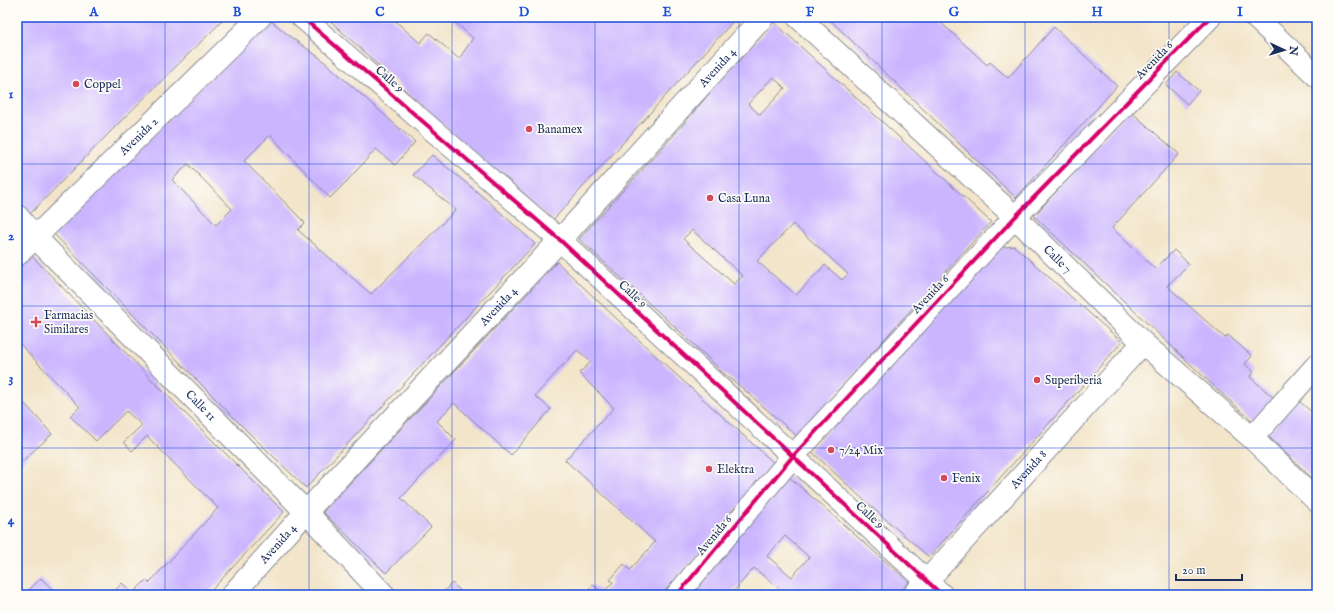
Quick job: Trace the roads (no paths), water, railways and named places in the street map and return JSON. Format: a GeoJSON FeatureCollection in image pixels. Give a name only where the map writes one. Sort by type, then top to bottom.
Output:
{"type":"FeatureCollection","features":[{"type":"Feature","properties":{"kind":"street","name":"Avenida 2"},"geometry":{"type":"LineString","coordinates":[[17,255],[260,17]]}},
{"type":"Feature","properties":{"kind":"street","name":"Calle 9"},"geometry":{"type":"LineString","coordinates":[[302,17],[560,240],[793,456],[927,590]]}},
{"type":"Feature","properties":{"kind":"street","name":"Avenida 4"},"geometry":{"type":"LineString","coordinates":[[232,595],[306,512],[560,240],[763,17]]}},
{"type":"Feature","properties":{"kind":"street","name":"Calle 7"},"geometry":{"type":"LineString","coordinates":[[798,17],[1016,217],[1143,343],[1252,438],[1317,501]]}},
{"type":"Feature","properties":{"kind":"street","name":"Avenida 6"},"geometry":{"type":"LineString","coordinates":[[677,595],[793,456],[1016,217],[1210,17]]}},
{"type":"Feature","properties":{"kind":"street"},"geometry":{"type":"LineString","coordinates":[[1255,17],[1317,76]]}},
{"type":"Feature","properties":{"kind":"street","name":"Calle 11"},"geometry":{"type":"LineString","coordinates":[[17,216],[36,238],[306,512],[384,595]]}},
{"type":"Feature","properties":{"kind":"street","name":"Avenida 8"},"geometry":{"type":"LineString","coordinates":[[927,590],[1143,343]]}},
{"type":"Feature","properties":{"kind":"street"},"geometry":{"type":"LineString","coordinates":[[1252,438],[1317,366]]}},
{"type":"Feature","properties":{"kind":"place","name":"Coppel"},"geometry":{"type":"Point","coordinates":[76,84]}},
{"type":"Feature","properties":{"kind":"place","name":"Banamex"},"geometry":{"type":"Point","coordinates":[529,129]}},
{"type":"Feature","properties":{"kind":"place","name":"Casa Luna"},"geometry":{"type":"Point","coordinates":[710,198]}},
{"type":"Feature","properties":{"kind":"place","name":"Farmacias Similares"},"geometry":{"type":"Point","coordinates":[36,322]}},
{"type":"Feature","properties":{"kind":"place","name":"Superiberia"},"geometry":{"type":"Point","coordinates":[1037,380]}},
{"type":"Feature","properties":{"kind":"place","name":"7/24 Mix"},"geometry":{"type":"Point","coordinates":[831,450]}},
{"type":"Feature","properties":{"kind":"place","name":"Elektra"},"geometry":{"type":"Point","coordinates":[709,469]}},
{"type":"Feature","properties":{"kind":"place","name":"Fenix"},"geometry":{"type":"Point","coordinates":[944,478]}}]}
